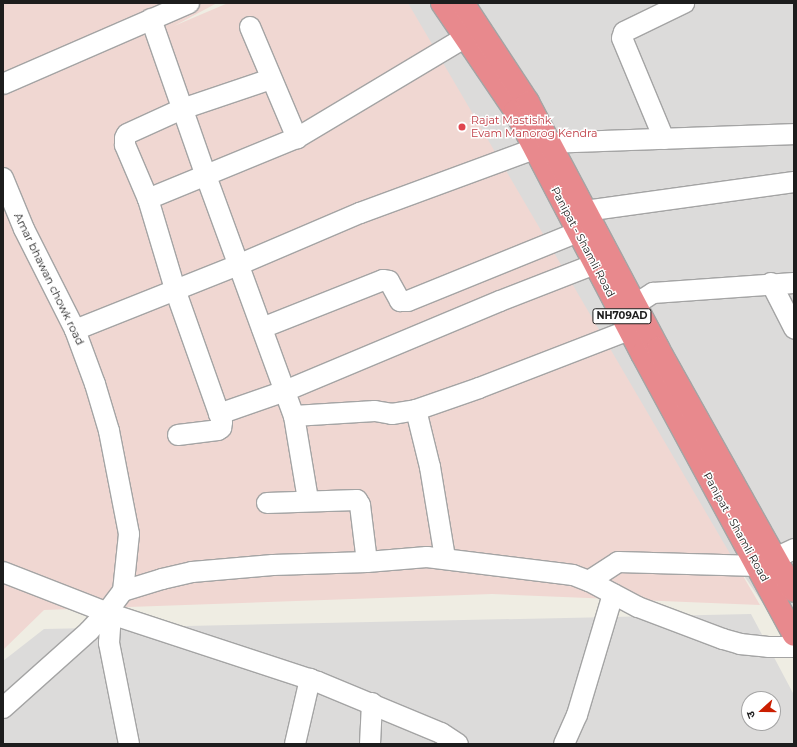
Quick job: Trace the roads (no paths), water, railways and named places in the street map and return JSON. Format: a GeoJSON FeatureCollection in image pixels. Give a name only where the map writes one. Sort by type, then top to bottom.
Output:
{"type":"FeatureCollection","features":[{"type":"Feature","properties":{"kind":"highway","name":"Panipat - Shamli Road"},"geometry":{"type":"LineString","coordinates":[[442,3],[515,111],[542,146]]}},
{"type":"Feature","properties":{"kind":"highway","name":"Panipat - Shamli Road"},"geometry":{"type":"LineString","coordinates":[[466,4],[528,102],[542,146],[628,316]]}},
{"type":"Feature","properties":{"kind":"highway","name":"Panipat - Shamli Road"},"geometry":{"type":"LineString","coordinates":[[578,219],[595,264],[776,557],[794,591]]}},
{"type":"Feature","properties":{"kind":"highway","name":"Panipat - Shamli Road"},"geometry":{"type":"LineString","coordinates":[[776,557],[794,635]]}},
{"type":"Feature","properties":{"kind":"street"},"geometry":{"type":"LineString","coordinates":[[3,84],[189,3]]}},
{"type":"Feature","properties":{"kind":"street"},"geometry":{"type":"LineString","coordinates":[[664,139],[623,41],[623,34],[684,3]]}},
{"type":"Feature","properties":{"kind":"street"},"geometry":{"type":"LineString","coordinates":[[151,19],[182,110],[294,416],[308,500]]}},
{"type":"Feature","properties":{"kind":"street"},"geometry":{"type":"LineString","coordinates":[[250,27],[297,138]]}},
{"type":"Feature","properties":{"kind":"street"},"geometry":{"type":"LineString","coordinates":[[148,200],[297,138],[466,37]]}},
{"type":"Feature","properties":{"kind":"street"},"geometry":{"type":"LineString","coordinates":[[178,435],[218,430],[222,424],[175,289],[148,200],[125,145],[125,138],[127,134],[182,110],[271,79]]}},
{"type":"Feature","properties":{"kind":"street"},"geometry":{"type":"LineString","coordinates":[[74,330],[360,213],[542,146],[794,134]]}},
{"type":"Feature","properties":{"kind":"street","name":"Amar bhawan chowk road"},"geometry":{"type":"LineString","coordinates":[[3,178],[24,229],[74,330],[95,384],[109,431],[127,524],[128,552],[123,592]]}},
{"type":"Feature","properties":{"kind":"street"},"geometry":{"type":"LineString","coordinates":[[262,328],[383,280],[389,281],[400,301],[408,301],[578,219],[794,182]]}},
{"type":"Feature","properties":{"kind":"street"},"geometry":{"type":"LineString","coordinates":[[219,414],[285,391],[500,301],[595,264]]}},
{"type":"Feature","properties":{"kind":"street"},"geometry":{"type":"LineString","coordinates":[[294,416],[375,411],[392,414],[416,410],[479,388],[628,316],[653,293],[794,283]]}},
{"type":"Feature","properties":{"kind":"street"},"geometry":{"type":"LineString","coordinates":[[771,284],[794,328]]}},
{"type":"Feature","properties":{"kind":"street"},"geometry":{"type":"LineString","coordinates":[[416,410],[430,467],[445,558]]}},
{"type":"Feature","properties":{"kind":"street"},"geometry":{"type":"LineString","coordinates":[[267,503],[308,500],[358,500],[360,505],[367,562]]}},
{"type":"Feature","properties":{"kind":"street"},"geometry":{"type":"LineString","coordinates":[[3,708],[109,613],[123,592],[162,579],[192,572],[273,565],[367,562],[427,557],[445,558],[573,575],[589,581],[638,607],[723,639],[740,644],[768,647],[794,646]]}},
{"type":"Feature","properties":{"kind":"street"},"geometry":{"type":"LineString","coordinates":[[589,581],[618,562],[776,557]]}},
{"type":"Feature","properties":{"kind":"street"},"geometry":{"type":"LineString","coordinates":[[3,565],[3,572],[109,613],[310,679],[372,703],[441,733],[458,744]]}},
{"type":"Feature","properties":{"kind":"street"},"geometry":{"type":"LineString","coordinates":[[564,744],[576,715],[613,594]]}},
{"type":"Feature","properties":{"kind":"street"},"geometry":{"type":"LineString","coordinates":[[109,613],[109,643],[130,744]]}},
{"type":"Feature","properties":{"kind":"street"},"geometry":{"type":"LineString","coordinates":[[295,744],[310,679]]}},
{"type":"Feature","properties":{"kind":"street"},"geometry":{"type":"LineString","coordinates":[[370,744],[372,703]]}},
{"type":"Feature","properties":{"kind":"place","name":"Rajat Mastishk Evam Manorog Kendra"},"geometry":{"type":"Point","coordinates":[462,127]}}]}
